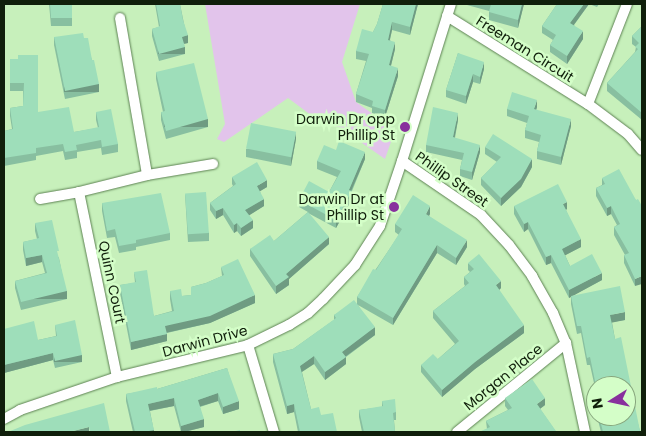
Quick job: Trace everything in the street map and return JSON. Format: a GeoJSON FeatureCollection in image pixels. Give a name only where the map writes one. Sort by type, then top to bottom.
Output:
{"type":"FeatureCollection","features":[{"type":"Feature","properties":{"kind":"street","name":"Darwin Drive"},"geometry":{"type":"LineString","coordinates":[[4,419],[20,410],[117,377],[248,345],[289,326],[308,314],[355,265],[369,246],[380,226],[451,4]]}},
{"type":"Feature","properties":{"kind":"street"},"geometry":{"type":"LineString","coordinates":[[588,104],[627,4]]}},
{"type":"Feature","properties":{"kind":"street","name":"Freeman Circuit"},"geometry":{"type":"LineString","coordinates":[[447,16],[588,104],[628,134],[642,150]]}},
{"type":"Feature","properties":{"kind":"street"},"geometry":{"type":"LineString","coordinates":[[120,18],[147,175]]}},
{"type":"Feature","properties":{"kind":"street","name":"Phillip Street"},"geometry":{"type":"LineString","coordinates":[[402,161],[480,215],[509,245],[532,276],[553,312],[566,343],[585,432]]}},
{"type":"Feature","properties":{"kind":"street"},"geometry":{"type":"LineString","coordinates":[[40,199],[79,192],[147,175],[213,164]]}},
{"type":"Feature","properties":{"kind":"street","name":"Quinn Court"},"geometry":{"type":"LineString","coordinates":[[79,192],[117,377]]}},
{"type":"Feature","properties":{"kind":"street","name":"Morgan Place"},"geometry":{"type":"LineString","coordinates":[[457,432],[566,343]]}},
{"type":"Feature","properties":{"kind":"street"},"geometry":{"type":"LineString","coordinates":[[248,345],[274,432]]}},
{"type":"Feature","properties":{"kind":"shaded area"},"geometry":{"type":"Polygon","coordinates":[[[205,4],[360,4],[342,62],[356,102],[395,130],[385,159],[339,127],[323,124],[288,98],[224,142],[217,139],[225,124],[205,4]]]}},
{"type":"Feature","properties":{"kind":"building"},"geometry":{"type":"Polygon","coordinates":[[[50,4],[72,5],[72,18],[51,18],[50,4]]]}},
{"type":"Feature","properties":{"kind":"building"},"geometry":{"type":"Polygon","coordinates":[[[156,4],[180,4],[188,35],[182,37],[185,47],[159,54],[152,29],[160,26],[156,4]]]}},
{"type":"Feature","properties":{"kind":"building"},"geometry":{"type":"Polygon","coordinates":[[[383,4],[416,4],[410,27],[392,22],[388,40],[395,42],[389,65],[398,68],[385,110],[372,106],[373,101],[356,94],[369,54],[356,51],[362,29],[373,32],[383,4]]]}},
{"type":"Feature","properties":{"kind":"building"},"geometry":{"type":"Polygon","coordinates":[[[491,4],[522,4],[518,20],[489,12],[491,4]]]}},
{"type":"Feature","properties":{"kind":"building"},"geometry":{"type":"Polygon","coordinates":[[[557,4],[584,4],[570,23],[583,31],[567,56],[550,45],[556,35],[542,26],[557,4]]]}},
{"type":"Feature","properties":{"kind":"building"},"geometry":{"type":"Polygon","coordinates":[[[642,26],[642,113],[607,83],[638,49],[635,47],[639,43],[632,36],[642,26]]]}},
{"type":"Feature","properties":{"kind":"building"},"geometry":{"type":"Polygon","coordinates":[[[83,33],[84,38],[88,38],[99,84],[65,91],[54,37],[83,33]]]}},
{"type":"Feature","properties":{"kind":"building"},"geometry":{"type":"Polygon","coordinates":[[[458,53],[484,62],[480,77],[473,74],[466,96],[446,90],[458,53]]]}},
{"type":"Feature","properties":{"kind":"building"},"geometry":{"type":"Polygon","coordinates":[[[18,55],[38,55],[38,112],[69,107],[74,132],[99,127],[96,112],[111,109],[118,144],[102,147],[101,140],[76,145],[77,150],[65,152],[63,144],[36,148],[36,153],[4,158],[4,131],[13,129],[10,108],[23,106],[24,83],[10,83],[10,59],[18,59],[18,55]]]}},
{"type":"Feature","properties":{"kind":"building"},"geometry":{"type":"Polygon","coordinates":[[[194,63],[208,119],[166,131],[161,112],[165,111],[156,72],[194,63]]]}},
{"type":"Feature","properties":{"kind":"building"},"geometry":{"type":"Polygon","coordinates":[[[512,92],[537,100],[534,109],[571,119],[561,157],[537,151],[541,135],[525,130],[529,116],[507,109],[512,92]]]}},
{"type":"Feature","properties":{"kind":"building"},"geometry":{"type":"Polygon","coordinates":[[[433,107],[458,113],[453,137],[480,145],[472,172],[460,169],[464,153],[426,145],[433,107]]]}},
{"type":"Feature","properties":{"kind":"building"},"geometry":{"type":"Polygon","coordinates":[[[251,123],[296,132],[291,157],[246,149],[251,123]]]}},
{"type":"Feature","properties":{"kind":"building"},"geometry":{"type":"Polygon","coordinates":[[[493,134],[532,159],[521,179],[501,198],[481,178],[501,157],[485,147],[493,134]]]}},
{"type":"Feature","properties":{"kind":"building"},"geometry":{"type":"Polygon","coordinates":[[[339,141],[365,152],[349,190],[352,191],[336,220],[299,200],[309,181],[329,192],[341,171],[317,161],[324,145],[336,150],[339,141]]]}},
{"type":"Feature","properties":{"kind":"building"},"geometry":{"type":"Polygon","coordinates":[[[257,162],[267,180],[257,186],[264,199],[245,210],[253,220],[241,228],[237,223],[234,225],[223,208],[216,211],[210,203],[236,184],[232,177],[257,162]]]}},
{"type":"Feature","properties":{"kind":"building"},"geometry":{"type":"Polygon","coordinates":[[[619,169],[636,200],[638,199],[642,206],[642,276],[635,279],[624,255],[629,253],[614,227],[620,224],[611,206],[607,208],[596,188],[605,184],[602,178],[619,169]]]}},
{"type":"Feature","properties":{"kind":"building"},"geometry":{"type":"Polygon","coordinates":[[[558,184],[567,202],[563,204],[581,239],[562,249],[570,266],[592,254],[602,273],[569,290],[551,255],[546,257],[528,222],[524,224],[514,206],[558,184]]]}},
{"type":"Feature","properties":{"kind":"building"},"geometry":{"type":"Polygon","coordinates":[[[206,192],[209,233],[188,234],[185,193],[206,192]]]}},
{"type":"Feature","properties":{"kind":"building"},"geometry":{"type":"Polygon","coordinates":[[[161,193],[170,233],[136,240],[136,243],[119,246],[115,229],[107,231],[102,203],[161,193]]]}},
{"type":"Feature","properties":{"kind":"building"},"geometry":{"type":"Polygon","coordinates":[[[413,195],[430,206],[426,214],[467,240],[456,258],[437,245],[393,318],[357,297],[373,269],[376,270],[402,229],[395,224],[413,195]]]}},
{"type":"Feature","properties":{"kind":"building"},"geometry":{"type":"Polygon","coordinates":[[[308,212],[329,237],[286,274],[289,277],[276,286],[250,249],[270,235],[274,241],[308,212]]]}},
{"type":"Feature","properties":{"kind":"building"},"geometry":{"type":"Polygon","coordinates":[[[52,220],[59,251],[57,251],[67,291],[21,302],[15,281],[47,273],[42,255],[26,258],[23,242],[39,238],[35,223],[52,220]]]}},
{"type":"Feature","properties":{"kind":"building"},"geometry":{"type":"Polygon","coordinates":[[[479,254],[501,281],[496,285],[524,325],[442,390],[421,365],[433,354],[438,359],[459,341],[433,311],[469,283],[464,277],[474,269],[468,263],[479,254]]]}},
{"type":"Feature","properties":{"kind":"building"},"geometry":{"type":"Polygon","coordinates":[[[238,259],[255,295],[210,316],[165,326],[167,334],[131,342],[120,285],[136,282],[134,272],[147,270],[154,316],[174,311],[170,291],[181,289],[182,296],[191,295],[191,287],[224,275],[221,267],[238,259]]]}},
{"type":"Feature","properties":{"kind":"building"},"geometry":{"type":"Polygon","coordinates":[[[620,286],[625,312],[610,315],[615,339],[621,337],[629,376],[594,376],[590,357],[587,358],[581,326],[577,326],[571,296],[620,286]]]}},
{"type":"Feature","properties":{"kind":"building"},"geometry":{"type":"Polygon","coordinates":[[[354,300],[375,327],[342,352],[346,357],[325,372],[314,356],[300,366],[311,409],[319,407],[321,415],[333,413],[337,432],[300,432],[294,404],[287,406],[273,354],[293,349],[336,318],[334,315],[354,300]]]}},
{"type":"Feature","properties":{"kind":"building"},"geometry":{"type":"Polygon","coordinates":[[[75,320],[82,355],[55,361],[53,353],[4,365],[4,329],[34,321],[38,340],[57,336],[55,325],[75,320]]]}},
{"type":"Feature","properties":{"kind":"building"},"geometry":{"type":"Polygon","coordinates":[[[227,368],[239,401],[223,407],[218,393],[198,400],[204,419],[181,426],[174,398],[148,404],[154,430],[135,432],[126,394],[157,387],[157,389],[227,368]]]}},
{"type":"Feature","properties":{"kind":"building"},"geometry":{"type":"Polygon","coordinates":[[[532,379],[545,398],[537,404],[556,431],[479,432],[490,427],[486,421],[512,408],[505,398],[532,379]]]}},
{"type":"Feature","properties":{"kind":"building"},"geometry":{"type":"Polygon","coordinates":[[[395,399],[396,412],[393,413],[395,432],[364,432],[359,410],[383,406],[382,401],[395,399]]]}},
{"type":"Feature","properties":{"kind":"building"},"geometry":{"type":"Polygon","coordinates":[[[104,403],[110,432],[90,432],[89,427],[69,432],[8,432],[25,425],[104,403]]]}},
{"type":"Feature","properties":{"kind":"building"},"geometry":{"type":"Polygon","coordinates":[[[636,411],[640,431],[642,430],[642,432],[603,432],[602,426],[636,426],[636,411]]]}},
{"type":"Feature","properties":{"kind":"place","name":"Darwin Dr opp Phillip St"},"geometry":{"type":"Point","coordinates":[405,127]}},
{"type":"Feature","properties":{"kind":"place","name":"Darwin Dr at Phillip St"},"geometry":{"type":"Point","coordinates":[394,207]}}]}
